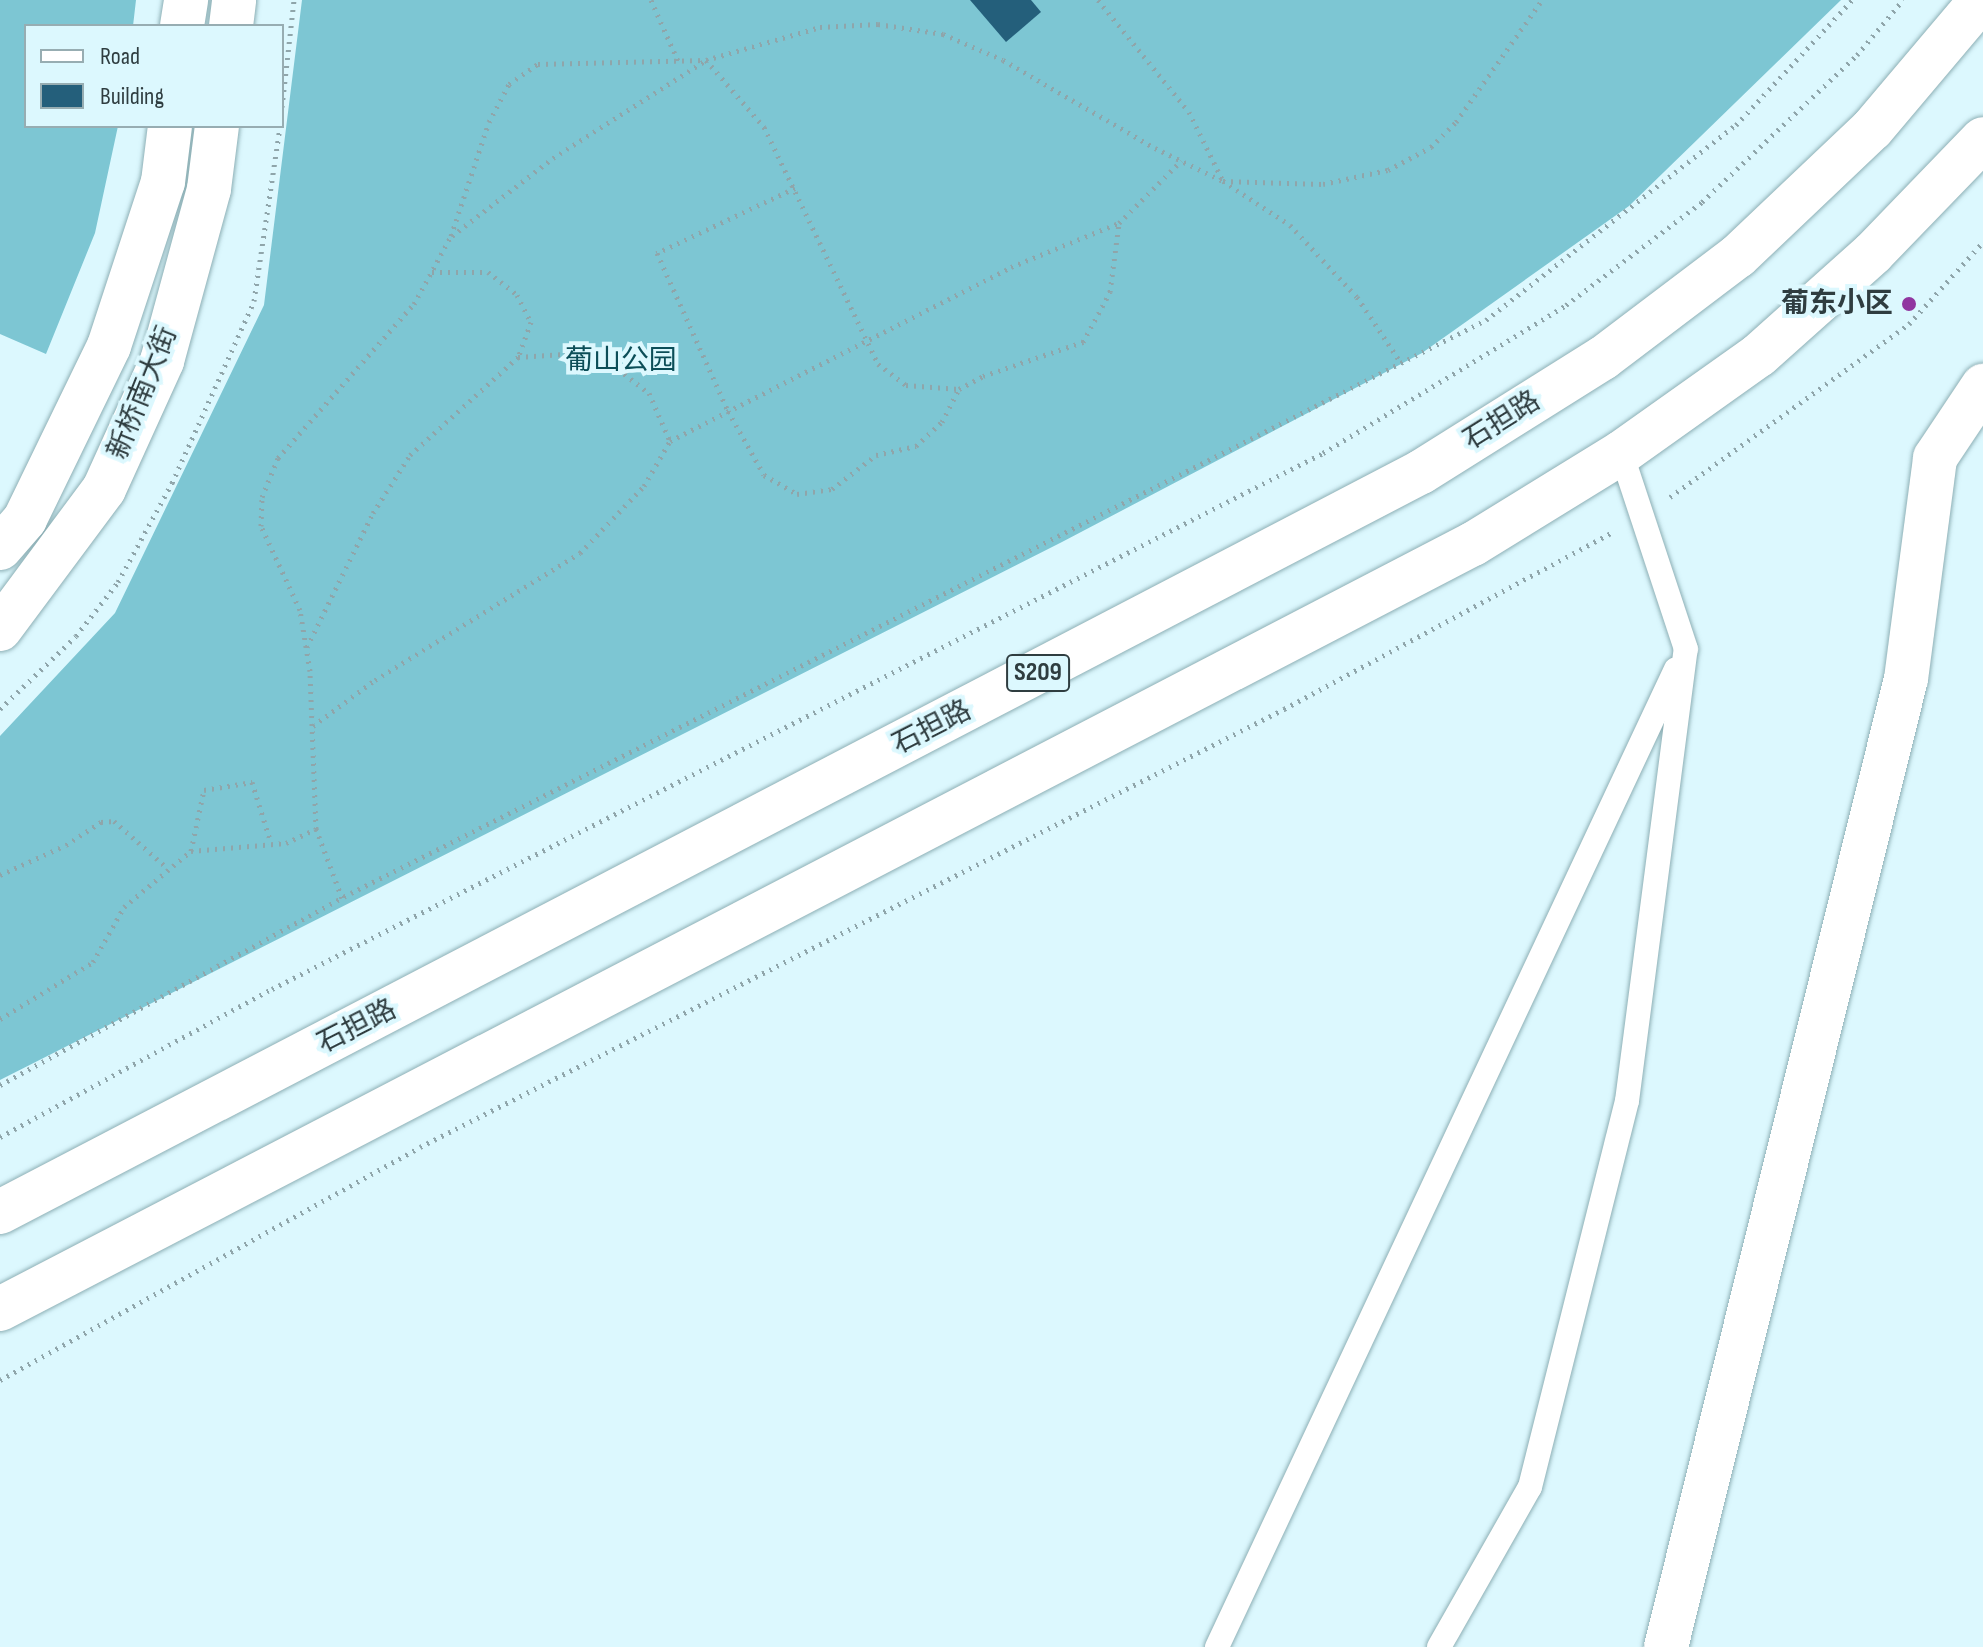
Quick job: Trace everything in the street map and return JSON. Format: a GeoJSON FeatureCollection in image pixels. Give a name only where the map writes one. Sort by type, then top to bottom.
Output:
{"type":"FeatureCollection","features":[{"type":"Feature","properties":{"kind":"main road"},"geometry":{"type":"LineString","coordinates":[[182,24],[186,0]]}},
{"type":"Feature","properties":{"kind":"main road"},"geometry":{"type":"LineString","coordinates":[[231,24],[234,0]]}},
{"type":"Feature","properties":{"kind":"main road","name":"石担路"},"geometry":{"type":"LineString","coordinates":[[0,1212],[1421,472],[1603,358],[1738,256],[1872,129],[1981,0]]}},
{"type":"Feature","properties":{"kind":"main road","name":"新桥南大街"},"geometry":{"type":"LineString","coordinates":[[0,548],[25,519],[109,346],[163,182],[170,128]]}},
{"type":"Feature","properties":{"kind":"main road","name":"新桥南大街"},"geometry":{"type":"LineString","coordinates":[[0,629],[104,489],[162,361],[209,189],[217,128]]}},
{"type":"Feature","properties":{"kind":"main road"},"geometry":{"type":"LineString","coordinates":[[0,1309],[1473,544],[1621,453],[1759,355],[1873,253],[1983,139]]}},
{"type":"Feature","properties":{"kind":"main road"},"geometry":{"type":"LineString","coordinates":[[1666,1647],[1906,679],[1935,458],[1983,386]]}},
{"type":"Feature","properties":{"kind":"lane"},"geometry":{"type":"LineString","coordinates":[[1439,1647],[1530,1487],[1623,1116],[1686,649],[1621,453]]}},
{"type":"Feature","properties":{"kind":"lane"},"geometry":{"type":"LineString","coordinates":[[1217,1647],[1686,649]]}},
{"type":"Feature","properties":{"kind":"path"},"geometry":{"type":"LineString","coordinates":[[284,89],[294,0]]}},
{"type":"Feature","properties":{"kind":"path"},"geometry":{"type":"LineString","coordinates":[[651,0],[678,61]]}},
{"type":"Feature","properties":{"kind":"path"},"geometry":{"type":"LineString","coordinates":[[1098,0],[1189,112],[1223,181]]}},
{"type":"Feature","properties":{"kind":"path"},"geometry":{"type":"LineString","coordinates":[[1223,181],[1323,184],[1388,170],[1431,147],[1456,122],[1542,0]]}},
{"type":"Feature","properties":{"kind":"path"},"geometry":{"type":"LineString","coordinates":[[0,1085],[342,898],[1486,320],[1736,125],[1852,0]]}},
{"type":"Feature","properties":{"kind":"path"},"geometry":{"type":"LineString","coordinates":[[0,1137],[272,989],[1323,453],[1566,305],[1702,202],[1857,55],[1903,0]]}},
{"type":"Feature","properties":{"kind":"path"},"geometry":{"type":"LineString","coordinates":[[342,898],[316,829],[312,726],[300,610],[261,526],[262,497],[278,458],[414,304],[451,236],[489,122],[509,84],[538,64],[706,60],[820,27],[878,24],[943,34],[1003,60],[1181,161],[1223,181],[1290,225],[1357,297],[1401,363]]}},
{"type":"Feature","properties":{"kind":"path"},"geometry":{"type":"LineString","coordinates":[[706,60],[764,127],[865,341],[878,364],[906,385],[959,389],[1083,342],[1110,292],[1119,223]]}},
{"type":"Feature","properties":{"kind":"path"},"geometry":{"type":"LineString","coordinates":[[451,236],[553,158],[706,60]]}},
{"type":"Feature","properties":{"kind":"path"},"geometry":{"type":"LineString","coordinates":[[312,726],[375,680],[580,553],[644,486],[670,441],[1011,267],[1119,223],[1181,161]]}},
{"type":"Feature","properties":{"kind":"path"},"geometry":{"type":"LineString","coordinates":[[795,188],[657,253],[728,411],[764,475],[797,494],[832,489],[876,455],[916,446],[942,422],[959,389]]}},
{"type":"Feature","properties":{"kind":"path"},"geometry":{"type":"LineString","coordinates":[[0,1380],[420,1147],[1327,687],[1642,515],[1909,324],[1983,242]]}},
{"type":"Feature","properties":{"kind":"path"},"geometry":{"type":"LineString","coordinates":[[306,648],[373,513],[410,455],[518,357],[531,322],[517,295],[488,272],[432,272]]}},
{"type":"Feature","properties":{"kind":"path"},"geometry":{"type":"LineString","coordinates":[[518,357],[564,354],[618,369],[649,393],[670,441]]}},
{"type":"Feature","properties":{"kind":"path"},"geometry":{"type":"LineString","coordinates":[[191,851],[204,790],[252,782],[271,843]]}},
{"type":"Feature","properties":{"kind":"path"},"geometry":{"type":"LineString","coordinates":[[0,875],[66,845],[101,822],[114,821],[166,867]]}},
{"type":"Feature","properties":{"kind":"path"},"geometry":{"type":"LineString","coordinates":[[0,1019],[93,962],[124,907],[166,867],[191,851],[271,843],[316,829]]}},
{"type":"Feature","properties":{"kind":"green space"},"geometry":{"type":"Polygon","coordinates":[[[0,0],[136,0],[133,24],[24,24],[24,128],[118,128],[95,233],[46,354],[0,334],[0,0]]]}},
{"type":"Feature","properties":{"kind":"green space","name":"葡山公园"},"geometry":{"type":"Polygon","coordinates":[[[302,0],[1841,0],[1629,206],[1422,353],[1062,542],[0,1080],[0,736],[115,613],[264,305],[302,0]]]}},
{"type":"Feature","properties":{"kind":"building"},"geometry":{"type":"Polygon","coordinates":[[[970,0],[1031,0],[1041,12],[1006,42],[970,0]]]}},
{"type":"Feature","properties":{"kind":"place","name":"葡东小区"},"geometry":{"type":"Point","coordinates":[1909,304]}}]}
